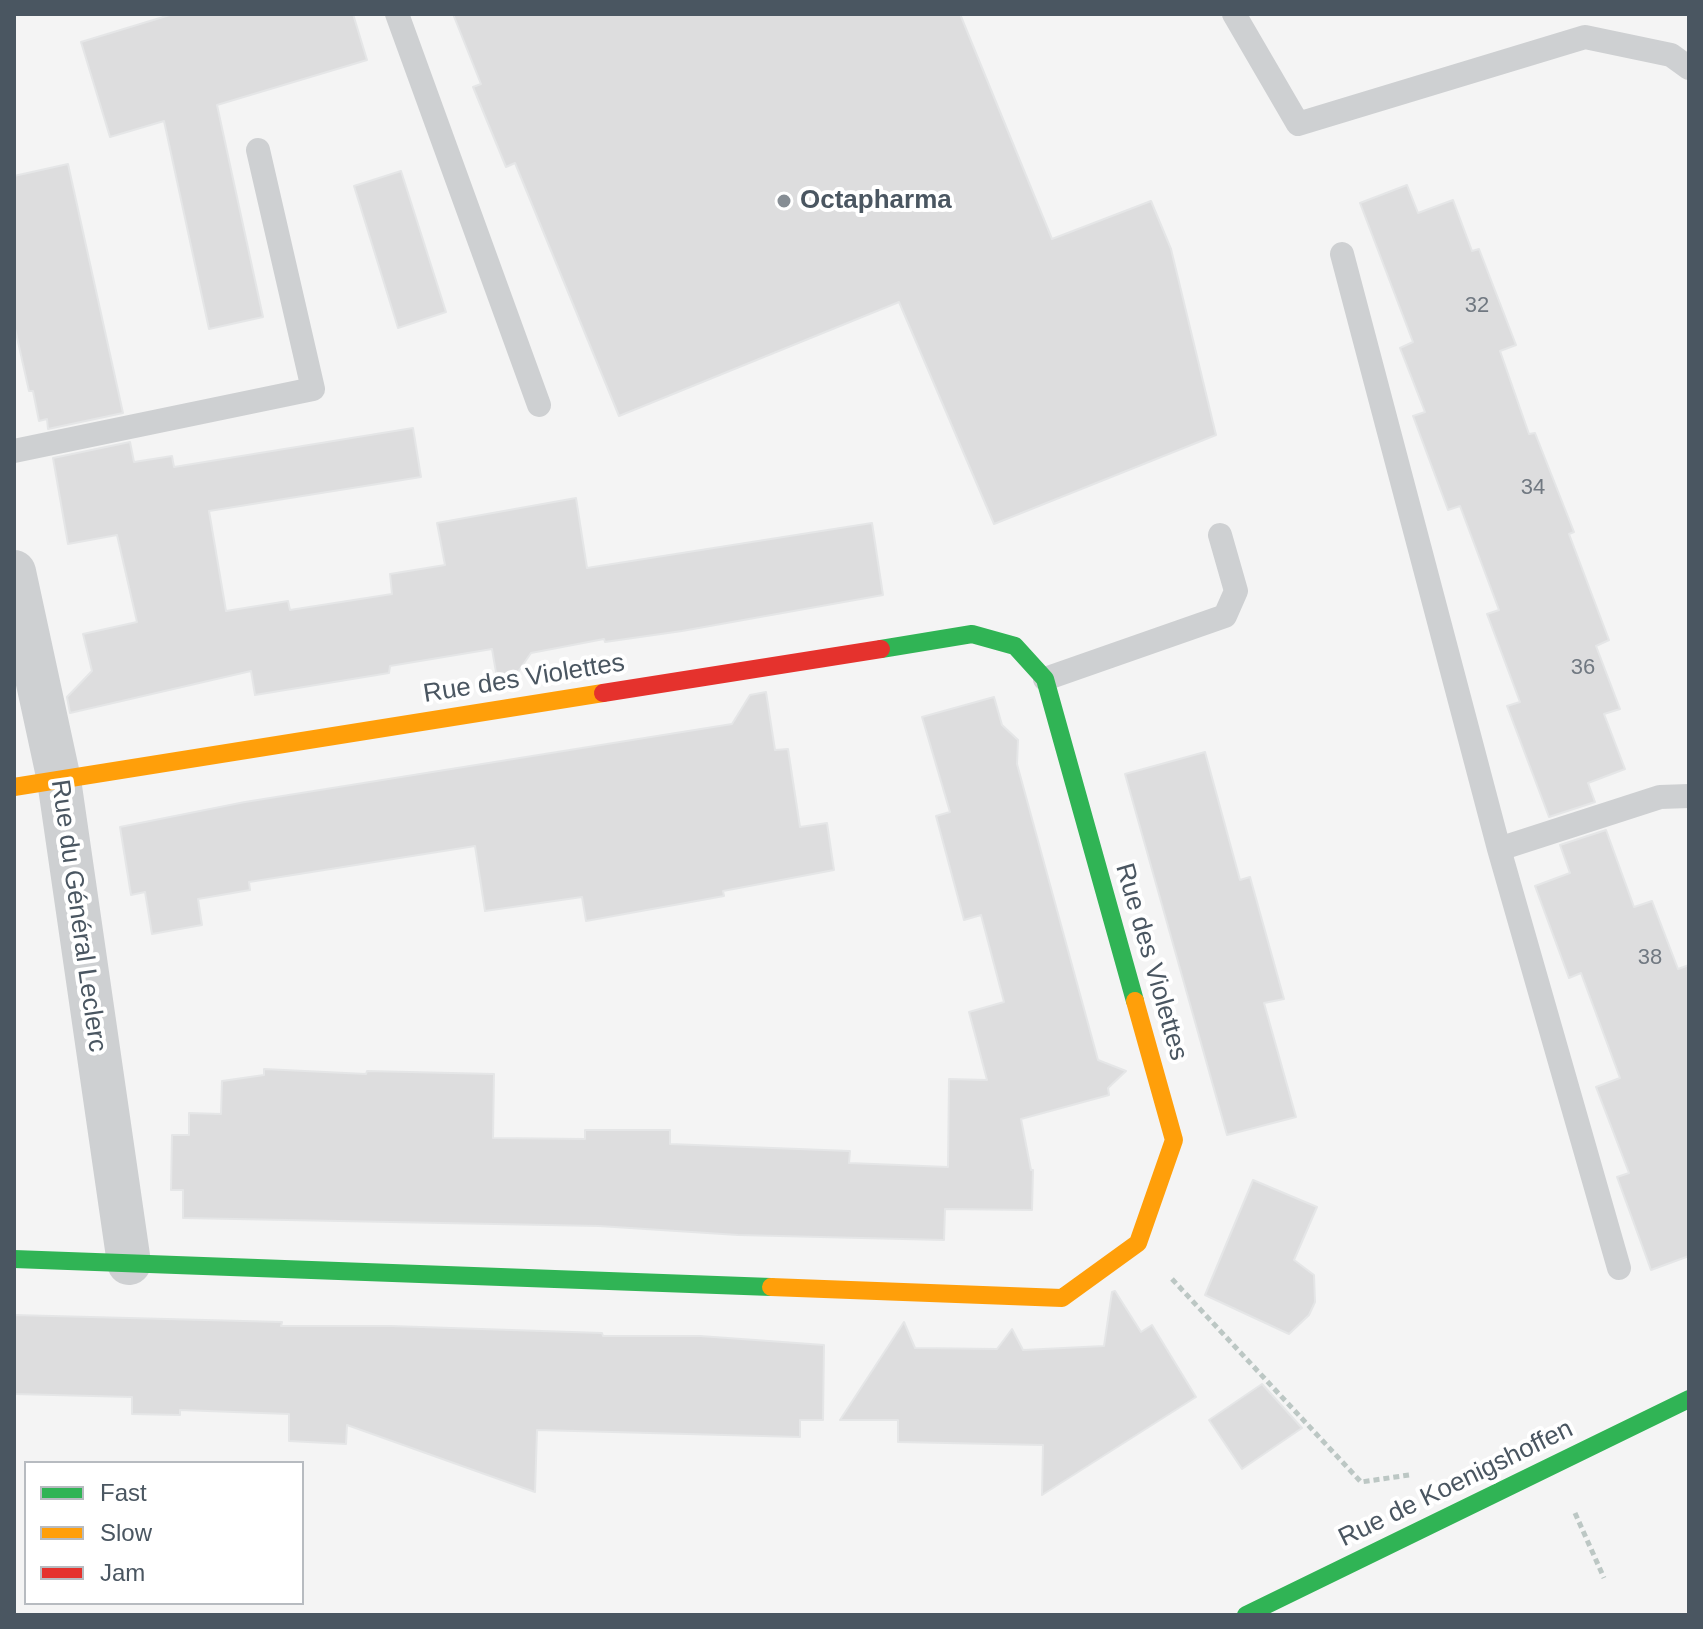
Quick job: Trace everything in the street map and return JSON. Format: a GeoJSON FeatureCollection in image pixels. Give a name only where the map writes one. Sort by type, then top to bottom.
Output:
{"type":"FeatureCollection","features":[{"type":"Feature","properties":{"kind":"street","name":"Rue du Général Leclerc"},"geometry":{"type":"LineString","coordinates":[[14,572],[59,780],[129,1263]]}},
{"type":"Feature","properties":{"kind":"street","name":"Rue des Violettes"},"geometry":{"type":"LineString","coordinates":[[14,787],[972,634],[1015,646],[1045,679],[1174,1140],[1138,1243]]}},
{"type":"Feature","properties":{"kind":"street"},"geometry":{"type":"LineString","coordinates":[[14,1259],[1062,1298],[1138,1243]]}},
{"type":"Feature","properties":{"kind":"street","name":"Rue de Koenigshoffen"},"geometry":{"type":"LineString","coordinates":[[1246,1615],[1689,1399]]}},
{"type":"Feature","properties":{"kind":"lane"},"geometry":{"type":"LineString","coordinates":[[397,14],[539,405]]}},
{"type":"Feature","properties":{"kind":"lane"},"geometry":{"type":"LineString","coordinates":[[1234,14],[1298,124],[1585,37],[1683,57]]}},
{"type":"Feature","properties":{"kind":"lane"},"geometry":{"type":"LineString","coordinates":[[14,451],[313,389],[258,150]]}},
{"type":"Feature","properties":{"kind":"lane"},"geometry":{"type":"LineString","coordinates":[[1342,254],[1499,849],[1619,1268]]}},
{"type":"Feature","properties":{"kind":"lane"},"geometry":{"type":"LineString","coordinates":[[1045,679],[1225,616],[1236,591],[1220,535]]}},
{"type":"Feature","properties":{"kind":"lane"},"geometry":{"type":"LineString","coordinates":[[1499,849],[1660,797],[1689,796]]}},
{"type":"Feature","properties":{"kind":"path"},"geometry":{"type":"LineString","coordinates":[[1138,1243],[1361,1482],[1420,1473]]}},
{"type":"Feature","properties":{"kind":"path"},"geometry":{"type":"LineString","coordinates":[[1554,1465],[1604,1578]]}},
{"type":"Feature","properties":{"kind":"building"},"geometry":{"type":"Polygon","coordinates":[[[173,14],[353,14],[367,60],[217,105],[263,317],[209,329],[164,121],[110,137],[81,42],[173,14]]]}},
{"type":"Feature","properties":{"kind":"building","name":"Octapharma"},"geometry":{"type":"Polygon","coordinates":[[[453,14],[960,14],[1052,239],[1151,201],[1171,249],[1216,435],[994,524],[899,302],[619,416],[515,163],[506,167],[473,87],[481,84],[453,14]]]}},
{"type":"Feature","properties":{"kind":"building"},"geometry":{"type":"Polygon","coordinates":[[[68,164],[123,413],[48,429],[47,419],[39,421],[33,391],[29,391],[14,324],[14,176],[68,164]]]}},
{"type":"Feature","properties":{"kind":"building"},"geometry":{"type":"Polygon","coordinates":[[[401,171],[446,312],[398,328],[354,186],[401,171]]]}},
{"type":"Feature","properties":{"kind":"building"},"geometry":{"type":"Polygon","coordinates":[[[1407,185],[1418,213],[1453,200],[1472,251],[1479,249],[1516,345],[1500,351],[1529,434],[1535,433],[1574,532],[1569,534],[1609,640],[1596,646],[1620,709],[1604,714],[1625,769],[1588,783],[1595,802],[1549,817],[1507,706],[1520,702],[1487,614],[1499,610],[1460,506],[1448,510],[1413,416],[1425,412],[1400,348],[1413,342],[1360,203],[1407,185]]]}},
{"type":"Feature","properties":{"kind":"building"},"geometry":{"type":"Polygon","coordinates":[[[413,428],[421,477],[209,511],[226,611],[288,601],[290,610],[392,594],[390,574],[445,565],[437,523],[576,498],[587,568],[872,523],[883,595],[682,631],[605,642],[604,639],[531,653],[511,682],[498,684],[492,649],[390,666],[389,673],[255,695],[251,671],[70,713],[67,697],[92,671],[83,634],[137,622],[117,535],[68,544],[53,458],[130,442],[134,462],[172,456],[174,467],[413,428]]]}},
{"type":"Feature","properties":{"kind":"building"},"geometry":{"type":"Polygon","coordinates":[[[766,692],[775,750],[788,749],[800,827],[827,823],[834,870],[723,891],[724,896],[586,921],[582,897],[485,911],[475,846],[249,882],[250,890],[198,899],[202,925],[152,934],[145,892],[131,895],[120,827],[245,802],[732,724],[750,695],[766,692]]]}},
{"type":"Feature","properties":{"kind":"building"},"geometry":{"type":"Polygon","coordinates":[[[994,697],[1002,725],[1018,740],[1017,764],[1098,1060],[1126,1071],[1108,1088],[1109,1095],[1021,1119],[1033,1170],[1032,1210],[945,1209],[944,1240],[738,1235],[599,1226],[183,1218],[183,1190],[171,1190],[172,1135],[189,1135],[189,1113],[221,1114],[222,1081],[264,1075],[264,1069],[366,1074],[367,1071],[494,1074],[493,1138],[585,1139],[585,1130],[670,1130],[670,1144],[850,1151],[849,1163],[948,1167],[949,1079],[987,1080],[969,1012],[1004,1002],[981,915],[964,920],[936,816],[950,812],[922,717],[994,697]]]}},
{"type":"Feature","properties":{"kind":"building"},"geometry":{"type":"Polygon","coordinates":[[[1205,752],[1240,880],[1250,877],[1284,999],[1264,1003],[1296,1117],[1227,1135],[1125,774],[1205,752]]]}},
{"type":"Feature","properties":{"kind":"building"},"geometry":{"type":"Polygon","coordinates":[[[1606,830],[1634,907],[1652,901],[1678,969],[1689,965],[1689,1256],[1651,1270],[1617,1177],[1629,1173],[1596,1087],[1620,1078],[1581,973],[1569,978],[1535,886],[1570,873],[1560,845],[1606,830]]]}},
{"type":"Feature","properties":{"kind":"building"},"geometry":{"type":"Polygon","coordinates":[[[1253,1180],[1317,1207],[1294,1260],[1314,1275],[1315,1302],[1309,1315],[1289,1334],[1205,1295],[1253,1180]]]}},
{"type":"Feature","properties":{"kind":"building"},"geometry":{"type":"Polygon","coordinates":[[[1115,1291],[1141,1332],[1152,1325],[1196,1397],[1042,1495],[1043,1445],[898,1442],[898,1420],[840,1420],[904,1322],[915,1348],[997,1349],[1012,1329],[1023,1350],[1104,1346],[1112,1292],[1115,1291]]]}},
{"type":"Feature","properties":{"kind":"building"},"geometry":{"type":"Polygon","coordinates":[[[14,1315],[282,1322],[281,1326],[602,1333],[603,1336],[700,1336],[824,1345],[823,1420],[800,1420],[800,1437],[537,1430],[535,1492],[347,1425],[346,1444],[289,1441],[289,1414],[180,1410],[180,1415],[132,1414],[132,1397],[14,1394],[14,1315]]]}},
{"type":"Feature","properties":{"kind":"building"},"geometry":{"type":"Polygon","coordinates":[[[1262,1384],[1302,1428],[1242,1469],[1209,1420],[1262,1384]]]}},
{"type":"Feature","properties":{"kind":"traffic: fast"},"geometry":{"type":"LineString","coordinates":[[881,649],[972,634],[1015,646],[1045,679],[1135,1001]]}},
{"type":"Feature","properties":{"kind":"traffic: fast"},"geometry":{"type":"LineString","coordinates":[[14,1259],[771,1287]]}},
{"type":"Feature","properties":{"kind":"traffic: fast"},"geometry":{"type":"LineString","coordinates":[[1246,1615],[1689,1399]]}},
{"type":"Feature","properties":{"kind":"traffic: slow"},"geometry":{"type":"LineString","coordinates":[[14,787],[603,693]]}},
{"type":"Feature","properties":{"kind":"traffic: slow"},"geometry":{"type":"LineString","coordinates":[[771,1287],[1062,1298],[1138,1243],[1174,1140],[1135,1001]]}},
{"type":"Feature","properties":{"kind":"traffic: jam"},"geometry":{"type":"LineString","coordinates":[[603,693],[881,649]]}},
{"type":"Feature","properties":{"kind":"place","name":"Octapharma"},"geometry":{"type":"Point","coordinates":[784,201]}}]}
